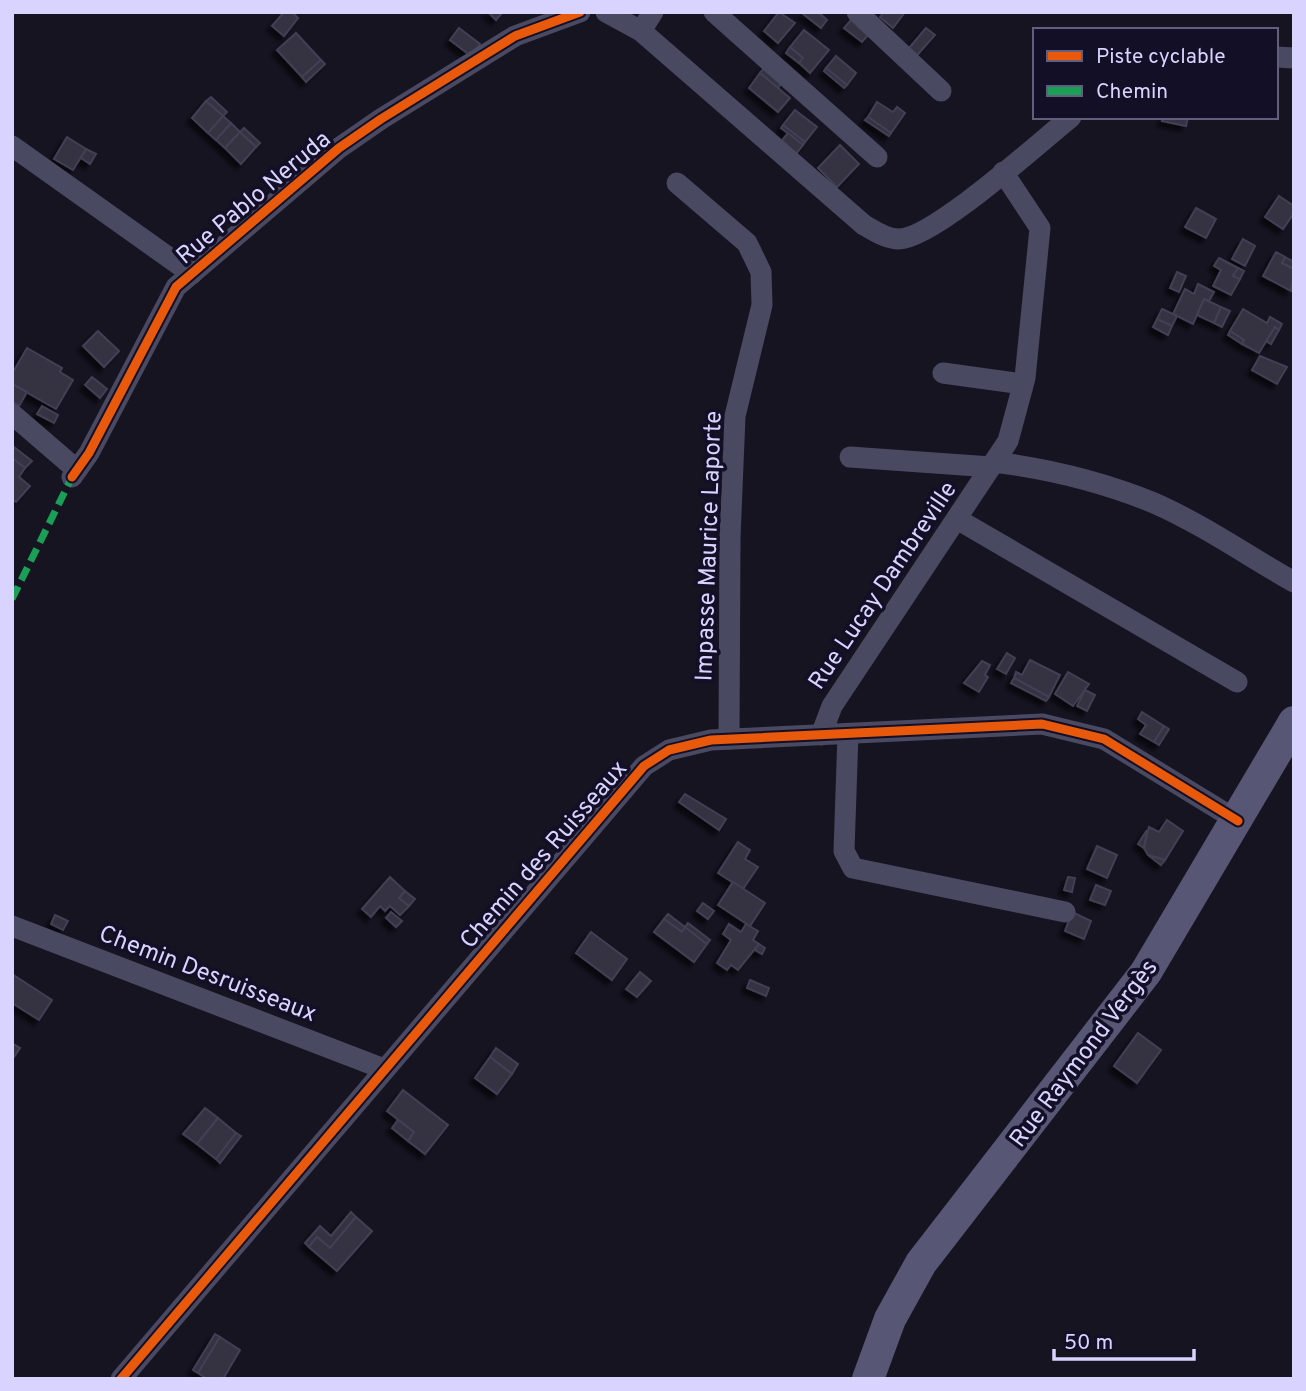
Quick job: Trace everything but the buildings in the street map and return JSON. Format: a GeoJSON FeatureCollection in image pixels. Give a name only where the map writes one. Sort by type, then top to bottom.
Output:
{"type":"FeatureCollection","features":[{"type":"Feature","properties":{"kind":"main road","name":"Rue Raymond Vergès"},"geometry":{"type":"LineString","coordinates":[[868,1379],[890,1319],[921,1263],[1146,972],[1238,821],[1294,722]]}},
{"type":"Feature","properties":{"kind":"street","name":"Rue Pablo Neruda"},"geometry":{"type":"LineString","coordinates":[[12,414],[75,474],[89,453],[176,287],[339,148],[381,118],[515,36],[580,12]]}},
{"type":"Feature","properties":{"kind":"street"},"geometry":{"type":"LineString","coordinates":[[606,12],[641,32],[864,225],[899,239],[915,235],[1003,172],[1068,119]]}},
{"type":"Feature","properties":{"kind":"street"},"geometry":{"type":"LineString","coordinates":[[641,32],[653,12]]}},
{"type":"Feature","properties":{"kind":"street"},"geometry":{"type":"LineString","coordinates":[[715,12],[877,157]]}},
{"type":"Feature","properties":{"kind":"street"},"geometry":{"type":"LineString","coordinates":[[857,12],[941,90]]}},
{"type":"Feature","properties":{"kind":"street"},"geometry":{"type":"LineString","coordinates":[[12,146],[192,274]]}},
{"type":"Feature","properties":{"kind":"street","name":"Rue Lucay Dambreville"},"geometry":{"type":"LineString","coordinates":[[821,735],[832,706],[1008,442],[1023,384],[1040,228],[1003,172]]}},
{"type":"Feature","properties":{"kind":"street","name":"Impasse Maurice Laporte"},"geometry":{"type":"LineString","coordinates":[[677,183],[747,243],[761,272],[762,305],[735,416],[730,538],[729,738]]}},
{"type":"Feature","properties":{"kind":"street"},"geometry":{"type":"LineString","coordinates":[[943,373],[1023,384]]}},
{"type":"Feature","properties":{"kind":"street","name":"Rue Lucay Dambreville"},"geometry":{"type":"LineString","coordinates":[[850,457],[993,464]]}},
{"type":"Feature","properties":{"kind":"street"},"geometry":{"type":"LineString","coordinates":[[993,464],[1035,467],[1098,482],[1156,504],[1294,582]]}},
{"type":"Feature","properties":{"kind":"street"},"geometry":{"type":"LineString","coordinates":[[957,519],[1237,682]]}},
{"type":"Feature","properties":{"kind":"street","name":"Chemin des Ruisseaux"},"geometry":{"type":"LineString","coordinates":[[121,1379],[644,766],[669,750],[729,738],[1042,724],[1104,739],[1238,821]]}},
{"type":"Feature","properties":{"kind":"street"},"geometry":{"type":"LineString","coordinates":[[848,734],[844,851],[846,861],[853,867],[1065,912]]}},
{"type":"Feature","properties":{"kind":"street","name":"Chemin Desruisseaux"},"geometry":{"type":"LineString","coordinates":[[12,926],[384,1069]]}},
{"type":"Feature","properties":{"kind":"marked path"},"geometry":{"type":"LineString","coordinates":[[12,599],[72,477]]}},
{"type":"Feature","properties":{"kind":"cycle path"},"geometry":{"type":"LineString","coordinates":[[72,477],[89,453],[176,287],[339,148],[381,119],[515,36],[580,12]]}},
{"type":"Feature","properties":{"kind":"cycle path"},"geometry":{"type":"LineString","coordinates":[[121,1379],[644,766],[669,750],[711,740],[1042,724],[1104,739],[1238,821]]}}]}
